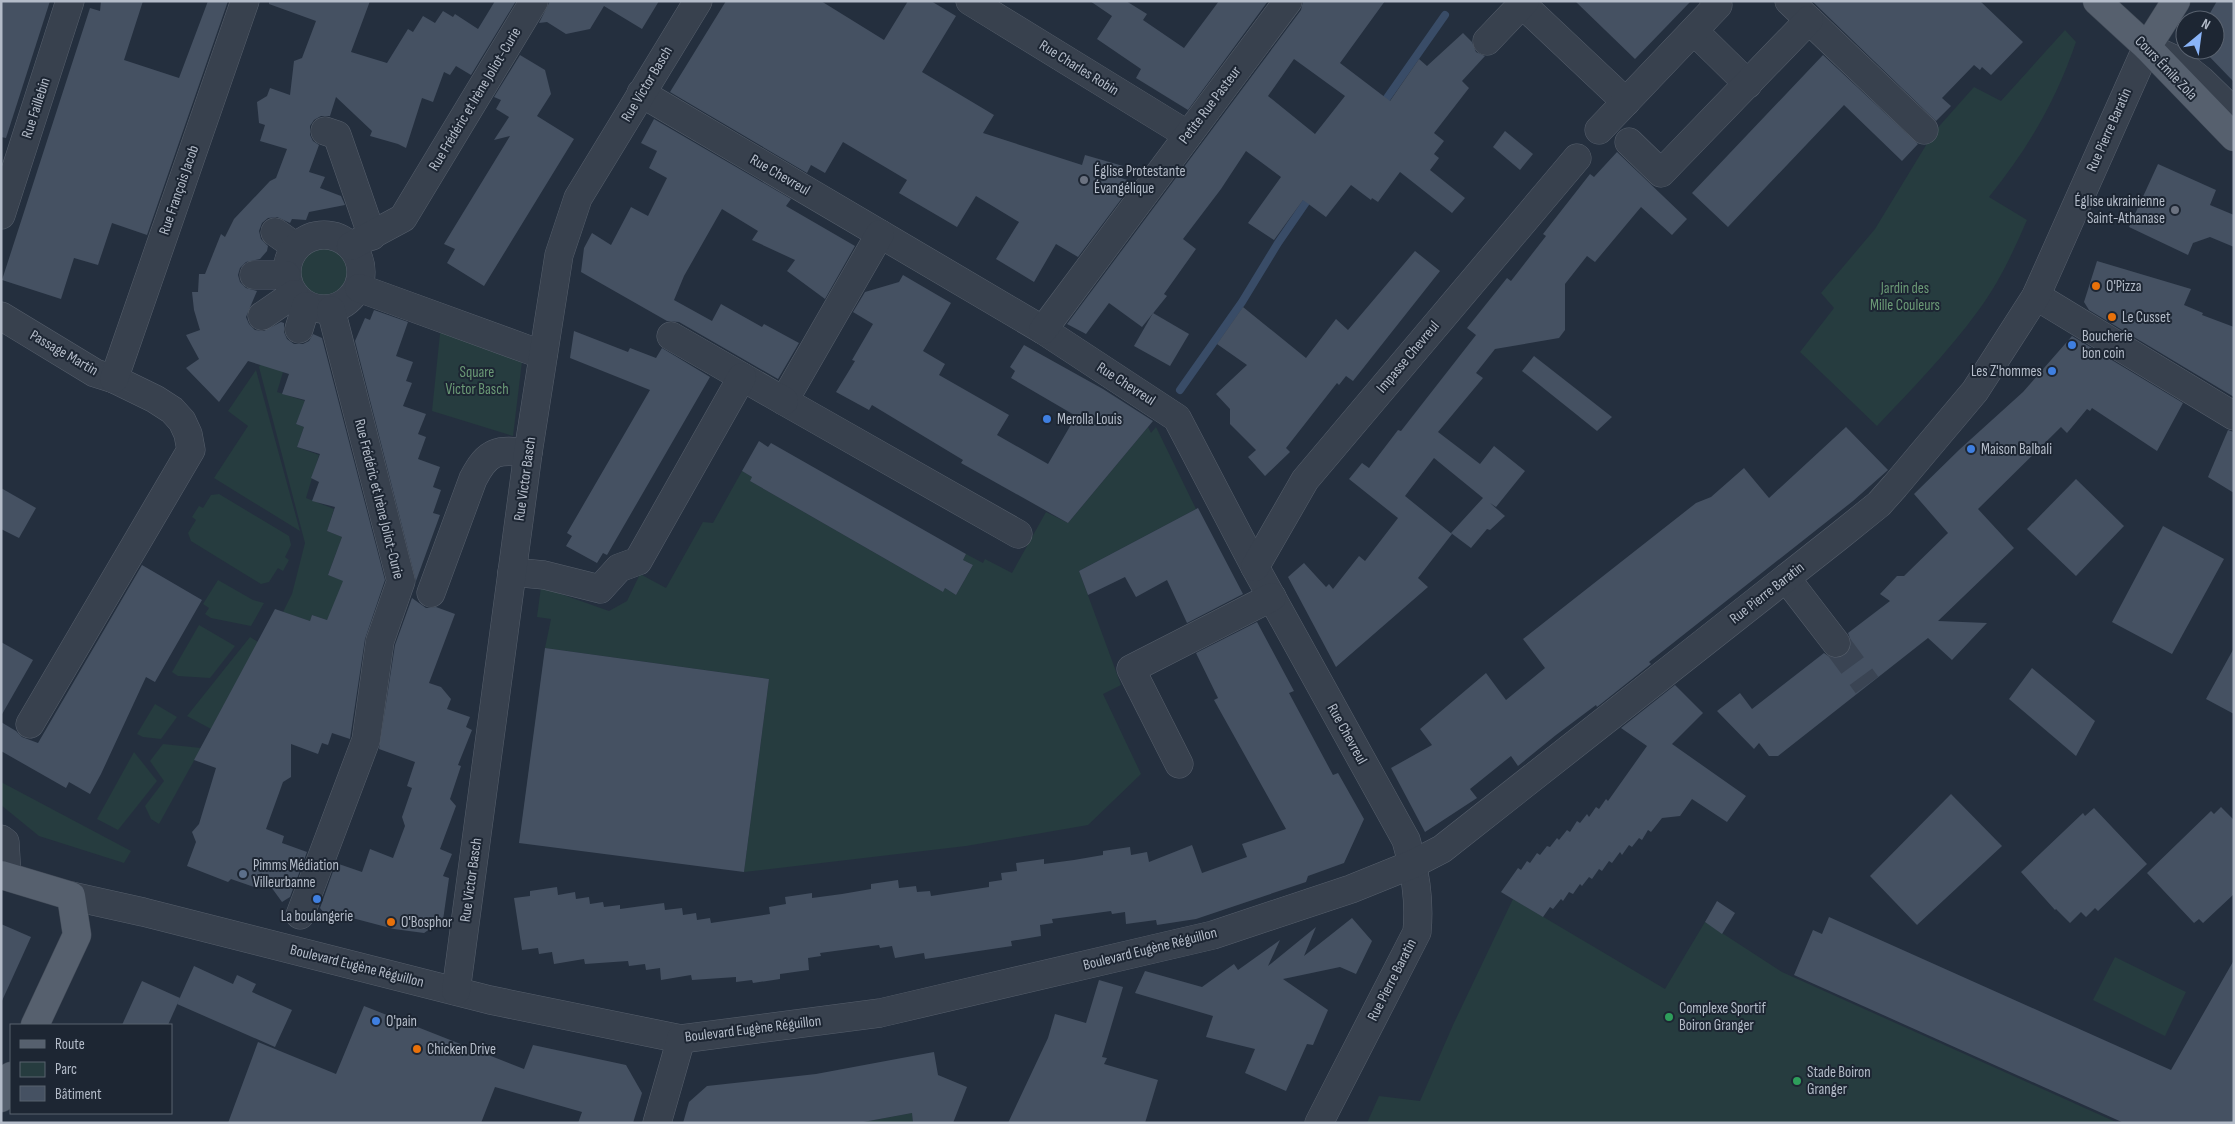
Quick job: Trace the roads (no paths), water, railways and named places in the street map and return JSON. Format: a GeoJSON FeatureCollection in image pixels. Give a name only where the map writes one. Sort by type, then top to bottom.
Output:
{"type":"FeatureCollection","features":[{"type":"Feature","properties":{"kind":"main road","name":"Cours Émile Zola"},"geometry":{"type":"LineString","coordinates":[[2097,1],[2147,47],[2234,137]]}},
{"type":"Feature","properties":{"kind":"main road","name":"Rue Pierre Baratin"},"geometry":{"type":"LineString","coordinates":[[2147,47],[2176,1]]}},
{"type":"Feature","properties":{"kind":"main road","name":"Boulevard Eugène Réguillon"},"geometry":{"type":"LineString","coordinates":[[4,876],[71,896]]}},
{"type":"Feature","properties":{"kind":"main road"},"geometry":{"type":"LineString","coordinates":[[35,1024],[77,935],[71,896]]}},
{"type":"Feature","properties":{"kind":"main road"},"geometry":{"type":"LineString","coordinates":[[1,1098],[10,1078]]}},
{"type":"Feature","properties":{"kind":"street","name":"Rue Faillebin"},"geometry":{"type":"LineString","coordinates":[[1,215],[70,1]]}},
{"type":"Feature","properties":{"kind":"street","name":"Rue François Jacob"},"geometry":{"type":"LineString","coordinates":[[114,379],[245,1]]}},
{"type":"Feature","properties":{"kind":"street","name":"Rue Frédéric et Irène Joliot-Curie"},"geometry":{"type":"LineString","coordinates":[[362,241],[403,218],[534,1]]}},
{"type":"Feature","properties":{"kind":"street","name":"Rue Victor Basch"},"geometry":{"type":"LineString","coordinates":[[456,991],[528,453],[558,254],[578,198],[698,1]]}},
{"type":"Feature","properties":{"kind":"street","name":"Rue Charles Robin"},"geometry":{"type":"LineString","coordinates":[[970,1],[1188,135]]}},
{"type":"Feature","properties":{"kind":"street","name":"Petite Rue Pasteur"},"geometry":{"type":"LineString","coordinates":[[1043,330],[1288,1]]}},
{"type":"Feature","properties":{"kind":"street"},"geometry":{"type":"LineString","coordinates":[[1789,1],[1924,130]]}},
{"type":"Feature","properties":{"kind":"street"},"geometry":{"type":"LineString","coordinates":[[1487,41],[1523,3],[1626,102]]}},
{"type":"Feature","properties":{"kind":"street"},"geometry":{"type":"LineString","coordinates":[[1599,130],[1694,31],[1718,3]]}},
{"type":"Feature","properties":{"kind":"street"},"geometry":{"type":"LineString","coordinates":[[1629,142],[1661,174],[1809,20]]}},
{"type":"Feature","properties":{"kind":"street"},"geometry":{"type":"LineString","coordinates":[[1694,31],[1748,84]]}},
{"type":"Feature","properties":{"kind":"street"},"geometry":{"type":"LineString","coordinates":[[2147,47],[2176,60],[2201,80],[2234,112]]}},
{"type":"Feature","properties":{"kind":"street","name":"Rue Pierre Baratin"},"geometry":{"type":"LineString","coordinates":[[1319,1123],[1417,932],[1419,905],[1413,864],[1442,849],[1879,504],[1975,391],[2036,296],[2147,47]]}},
{"type":"Feature","properties":{"kind":"street","name":"Rue Chevreul"},"geometry":{"type":"LineString","coordinates":[[641,93],[1043,330],[1177,418],[1255,567],[1406,840],[1413,864]]}},
{"type":"Feature","properties":{"kind":"street"},"geometry":{"type":"LineString","coordinates":[[262,316],[303,303],[348,302],[359,288],[362,274],[360,259],[362,241],[337,135],[325,131]]}},
{"type":"Feature","properties":{"kind":"street","name":"Impasse Chevreul"},"geometry":{"type":"LineString","coordinates":[[1255,567],[1305,480],[1576,158]]}},
{"type":"Feature","properties":{"kind":"street"},"geometry":{"type":"LineString","coordinates":[[784,401],[880,234]]}},
{"type":"Feature","properties":{"kind":"street"},"geometry":{"type":"LineString","coordinates":[[303,303],[288,260],[286,240],[324,235],[362,241]]}},
{"type":"Feature","properties":{"kind":"street"},"geometry":{"type":"LineString","coordinates":[[254,274],[303,303]]}},
{"type":"Feature","properties":{"kind":"street"},"geometry":{"type":"LineString","coordinates":[[359,288],[543,355]]}},
{"type":"Feature","properties":{"kind":"street"},"geometry":{"type":"LineString","coordinates":[[2036,296],[2234,416]]}},
{"type":"Feature","properties":{"kind":"street","name":"Rue Frédéric et Irène Joliot-Curie"},"geometry":{"type":"LineString","coordinates":[[300,915],[366,740],[380,641],[401,581],[303,303]]}},
{"type":"Feature","properties":{"kind":"street","name":"Passage Martin"},"geometry":{"type":"LineString","coordinates":[[1,316],[95,373],[114,379],[156,398],[172,410],[182,421],[188,434],[191,450],[30,724]]}},
{"type":"Feature","properties":{"kind":"street"},"geometry":{"type":"LineString","coordinates":[[671,336],[1018,534]]}},
{"type":"Feature","properties":{"kind":"street"},"geometry":{"type":"LineString","coordinates":[[512,572],[544,575],[600,589],[620,568],[638,561],[742,377]]}},
{"type":"Feature","properties":{"kind":"street"},"geometry":{"type":"LineString","coordinates":[[431,593],[473,479],[481,464],[494,453],[508,451],[528,453]]}},
{"type":"Feature","properties":{"kind":"street"},"geometry":{"type":"LineString","coordinates":[[1786,578],[1836,643]]}},
{"type":"Feature","properties":{"kind":"street"},"geometry":{"type":"LineString","coordinates":[[1179,764],[1131,669],[1272,597]]}},
{"type":"Feature","properties":{"kind":"street"},"geometry":{"type":"LineString","coordinates":[[1,840],[5,842],[4,876]]}},
{"type":"Feature","properties":{"kind":"street","name":"Boulevard Eugène Réguillon"},"geometry":{"type":"LineString","coordinates":[[71,896],[120,906],[490,1000],[681,1039],[880,1013],[1213,935],[1351,889],[1413,864]]}},
{"type":"Feature","properties":{"kind":"street"},"geometry":{"type":"LineString","coordinates":[[657,1123],[681,1039]]}},
{"type":"Feature","properties":{"kind":"waterway"},"geometry":{"type":"LineString","coordinates":[[1382,105],[1445,15]]}},
{"type":"Feature","properties":{"kind":"waterway"},"geometry":{"type":"LineString","coordinates":[[1180,390],[1242,302],[1278,243],[1311,195]]}},
{"type":"Feature","properties":{"kind":"tunnel"},"geometry":{"type":"LineString","coordinates":[[1836,643],[1867,685]]}},
{"type":"Feature","properties":{"kind":"place","name":"Église Protestante Évangélique"},"geometry":{"type":"Point","coordinates":[1084,180]}},
{"type":"Feature","properties":{"kind":"place","name":"Église ukrainienne Saint-Athanase"},"geometry":{"type":"Point","coordinates":[2175,210]}},
{"type":"Feature","properties":{"kind":"place","name":"O'Pizza"},"geometry":{"type":"Point","coordinates":[2096,286]}},
{"type":"Feature","properties":{"kind":"place","name":"Le Cusset"},"geometry":{"type":"Point","coordinates":[2112,317]}},
{"type":"Feature","properties":{"kind":"place","name":"Boucherie bon coin"},"geometry":{"type":"Point","coordinates":[2072,345]}},
{"type":"Feature","properties":{"kind":"place","name":"Les Z'hommes"},"geometry":{"type":"Point","coordinates":[2052,371]}},
{"type":"Feature","properties":{"kind":"place","name":"Merolla Louis"},"geometry":{"type":"Point","coordinates":[1047,419]}},
{"type":"Feature","properties":{"kind":"place","name":"Maison Balbali"},"geometry":{"type":"Point","coordinates":[1971,449]}},
{"type":"Feature","properties":{"kind":"place","name":"Pimms Médiation Villeurbanne"},"geometry":{"type":"Point","coordinates":[243,874]}},
{"type":"Feature","properties":{"kind":"place","name":"La boulangerie"},"geometry":{"type":"Point","coordinates":[317,899]}},
{"type":"Feature","properties":{"kind":"place","name":"O'Bosphor"},"geometry":{"type":"Point","coordinates":[391,922]}},
{"type":"Feature","properties":{"kind":"place","name":"Complexe Sportif Boiron Granger"},"geometry":{"type":"Point","coordinates":[1669,1017]}},
{"type":"Feature","properties":{"kind":"place","name":"O'pain"},"geometry":{"type":"Point","coordinates":[376,1021]}},
{"type":"Feature","properties":{"kind":"place","name":"Chicken Drive"},"geometry":{"type":"Point","coordinates":[417,1049]}},
{"type":"Feature","properties":{"kind":"place","name":"Stade Boiron Granger"},"geometry":{"type":"Point","coordinates":[1797,1081]}},
{"type":"Feature","properties":{"kind":"park label","name":"Jardin des Mille Couleurs"},"geometry":{"type":"Point","coordinates":[1905,296]}},
{"type":"Feature","properties":{"kind":"park label","name":"Square Victor Basch"},"geometry":{"type":"Point","coordinates":[477,380]}}]}
